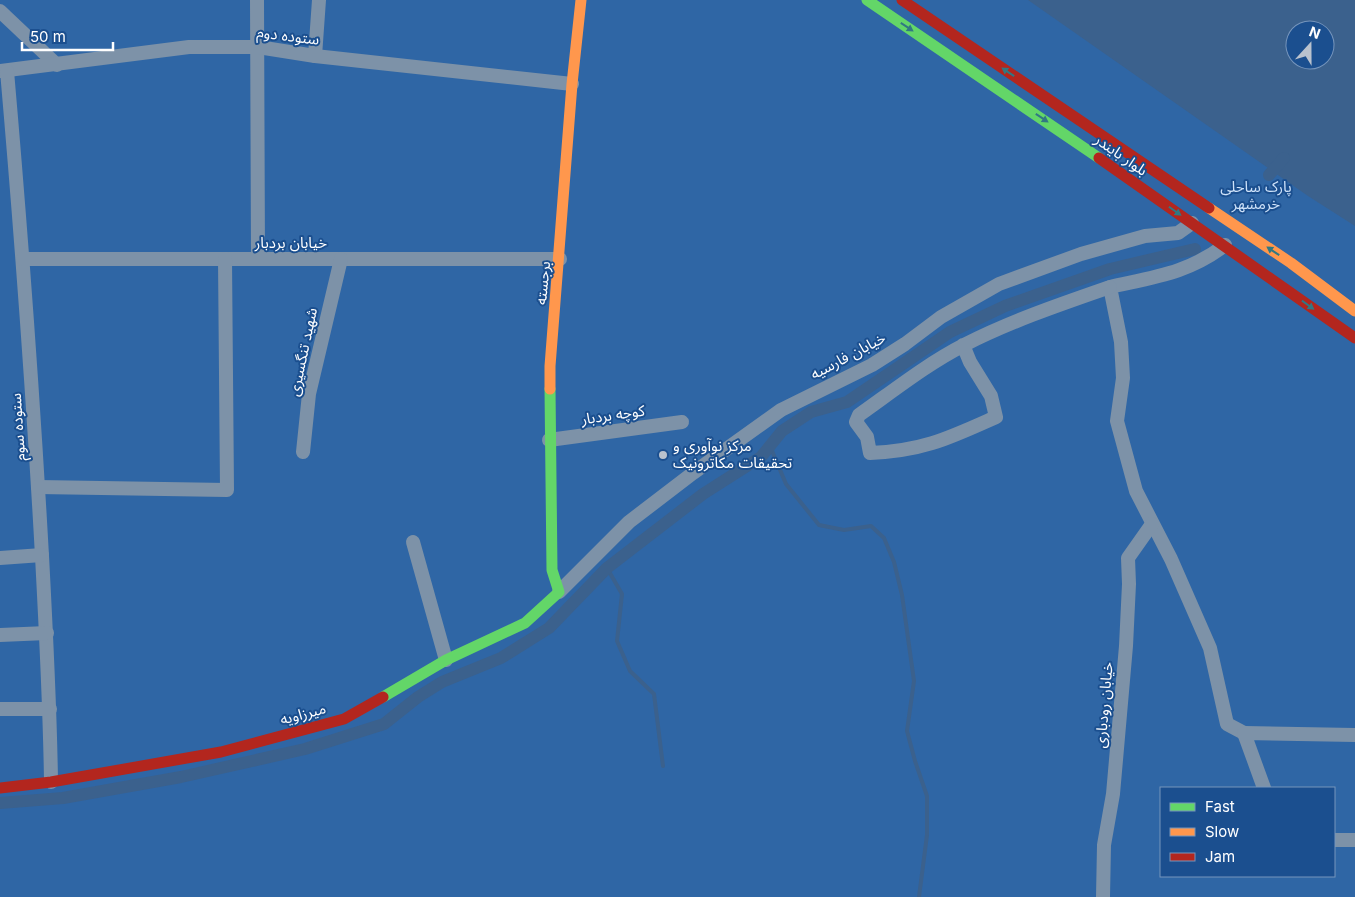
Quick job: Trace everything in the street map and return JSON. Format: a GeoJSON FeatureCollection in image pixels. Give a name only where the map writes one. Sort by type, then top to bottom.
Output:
{"type":"FeatureCollection","features":[{"type":"Feature","properties":{"kind":"street"},"geometry":{"type":"LineString","coordinates":[[257,0],[258,259]]}},
{"type":"Feature","properties":{"kind":"street"},"geometry":{"type":"LineString","coordinates":[[315,56],[319,0]]}},
{"type":"Feature","properties":{"kind":"street","name":"برجسته"},"geometry":{"type":"LineString","coordinates":[[559,592],[552,570],[549,440],[550,366],[560,259],[572,84],[581,0]]}},
{"type":"Feature","properties":{"kind":"street","name":"بلوار بایندر"},"geometry":{"type":"LineString","coordinates":[[867,0],[1225,245],[1355,338]]}},
{"type":"Feature","properties":{"kind":"street","name":"بلوار بایندر"},"geometry":{"type":"LineString","coordinates":[[902,0],[1291,263],[1355,310]]}},
{"type":"Feature","properties":{"kind":"street"},"geometry":{"type":"LineString","coordinates":[[0,11],[57,65]]}},
{"type":"Feature","properties":{"kind":"street","name":"ستوده دوم"},"geometry":{"type":"LineString","coordinates":[[4,71],[189,47],[258,47],[315,56],[572,84]]}},
{"type":"Feature","properties":{"kind":"street","name":"ستوده سوم"},"geometry":{"type":"LineString","coordinates":[[4,71],[23,259],[47,633],[51,782]]}},
{"type":"Feature","properties":{"kind":"street","name":"خیابان فارسیه"},"geometry":{"type":"LineString","coordinates":[[559,592],[629,522],[781,410],[872,364],[905,344],[941,316],[999,284],[1100,249],[1146,236],[1178,233],[1192,223]]}},
{"type":"Feature","properties":{"kind":"street"},"geometry":{"type":"LineString","coordinates":[[964,345],[970,362],[992,396],[996,417],[937,443],[903,452],[870,453],[867,438],[856,422],[860,415],[964,345],[1044,309],[1110,288],[1182,271],[1205,260],[1225,245]]}},
{"type":"Feature","properties":{"kind":"street","name":"خیابان بردبار"},"geometry":{"type":"LineString","coordinates":[[23,259],[560,259]]}},
{"type":"Feature","properties":{"kind":"street"},"geometry":{"type":"LineString","coordinates":[[38,487],[227,490],[225,259]]}},
{"type":"Feature","properties":{"kind":"street","name":"شهید تنگسیری"},"geometry":{"type":"LineString","coordinates":[[303,452],[310,394],[341,259]]}},
{"type":"Feature","properties":{"kind":"street"},"geometry":{"type":"LineString","coordinates":[[1110,288],[1121,342],[1122,378],[1117,420],[1136,491],[1210,648],[1227,724],[1244,733],[1355,735]]}},
{"type":"Feature","properties":{"kind":"street","name":"کوچه بردبار"},"geometry":{"type":"LineString","coordinates":[[549,440],[682,422]]}},
{"type":"Feature","properties":{"kind":"street","name":"خیابان رودباری"},"geometry":{"type":"LineString","coordinates":[[1103,897],[1104,845],[1113,794],[1126,646],[1129,584],[1128,558],[1152,524]]}},
{"type":"Feature","properties":{"kind":"street"},"geometry":{"type":"LineString","coordinates":[[413,542],[446,660]]}},
{"type":"Feature","properties":{"kind":"street"},"geometry":{"type":"LineString","coordinates":[[0,558],[42,555]]}},
{"type":"Feature","properties":{"kind":"street","name":"میرزاویه"},"geometry":{"type":"LineString","coordinates":[[0,788],[51,782],[221,752],[344,719],[446,660],[525,623],[559,592]]}},
{"type":"Feature","properties":{"kind":"street"},"geometry":{"type":"LineString","coordinates":[[0,635],[47,633]]}},
{"type":"Feature","properties":{"kind":"street"},"geometry":{"type":"LineString","coordinates":[[0,709],[50,709]]}},
{"type":"Feature","properties":{"kind":"street"},"geometry":{"type":"LineString","coordinates":[[1244,733],[1264,787]]}},
{"type":"Feature","properties":{"kind":"street"},"geometry":{"type":"LineString","coordinates":[[1335,840],[1355,840]]}},
{"type":"Feature","properties":{"kind":"green space","name":"پارک ساحلی خرمشهر"},"geometry":{"type":"Polygon","coordinates":[[[0,0],[1355,0],[1355,897],[0,897],[0,0]]]}},
{"type":"Feature","properties":{"kind":"shaded area"},"geometry":{"type":"Polygon","coordinates":[[[1028,0],[1355,0],[1355,226],[1308,196],[1028,0]]]}},
{"type":"Feature","properties":{"kind":"waterway"},"geometry":{"type":"LineString","coordinates":[[1269,175],[1284,158]]}},
{"type":"Feature","properties":{"kind":"waterway"},"geometry":{"type":"LineString","coordinates":[[0,803],[63,798],[181,777],[305,749],[384,724],[418,697],[442,682],[501,658],[549,628],[607,568],[703,494],[761,457],[782,431],[811,412],[847,402],[950,332],[1005,306],[1110,269],[1195,249]]}},
{"type":"Feature","properties":{"kind":"waterway"},"geometry":{"type":"LineString","coordinates":[[770,446],[786,484],[819,525],[844,530],[871,526],[884,538],[894,562],[902,595],[914,681],[907,731],[927,796],[927,835],[919,897]]}},
{"type":"Feature","properties":{"kind":"waterway"},"geometry":{"type":"LineString","coordinates":[[607,568],[622,594],[617,641],[630,671],[654,694],[663,766]]}},
{"type":"Feature","properties":{"kind":"traffic: fast"},"geometry":{"type":"LineString","coordinates":[[867,0],[1099,158]]}},
{"type":"Feature","properties":{"kind":"traffic: fast"},"geometry":{"type":"LineString","coordinates":[[383,697],[446,660],[525,623],[559,592],[552,570],[550,389]]}},
{"type":"Feature","properties":{"kind":"traffic: slow"},"geometry":{"type":"LineString","coordinates":[[550,389],[550,366],[572,84],[581,0]]}},
{"type":"Feature","properties":{"kind":"traffic: slow"},"geometry":{"type":"LineString","coordinates":[[1209,208],[1291,263],[1355,311]]}},
{"type":"Feature","properties":{"kind":"traffic: jam"},"geometry":{"type":"LineString","coordinates":[[902,0],[1209,208]]}},
{"type":"Feature","properties":{"kind":"traffic: jam"},"geometry":{"type":"LineString","coordinates":[[1099,158],[1355,338]]}},
{"type":"Feature","properties":{"kind":"traffic: jam"},"geometry":{"type":"LineString","coordinates":[[0,788],[51,782],[221,752],[344,719],[383,697]]}},
{"type":"Feature","properties":{"kind":"place","name":"مرکز نوآوری و تحقیقات مکاترونیک"},"geometry":{"type":"Point","coordinates":[663,455]}}]}
